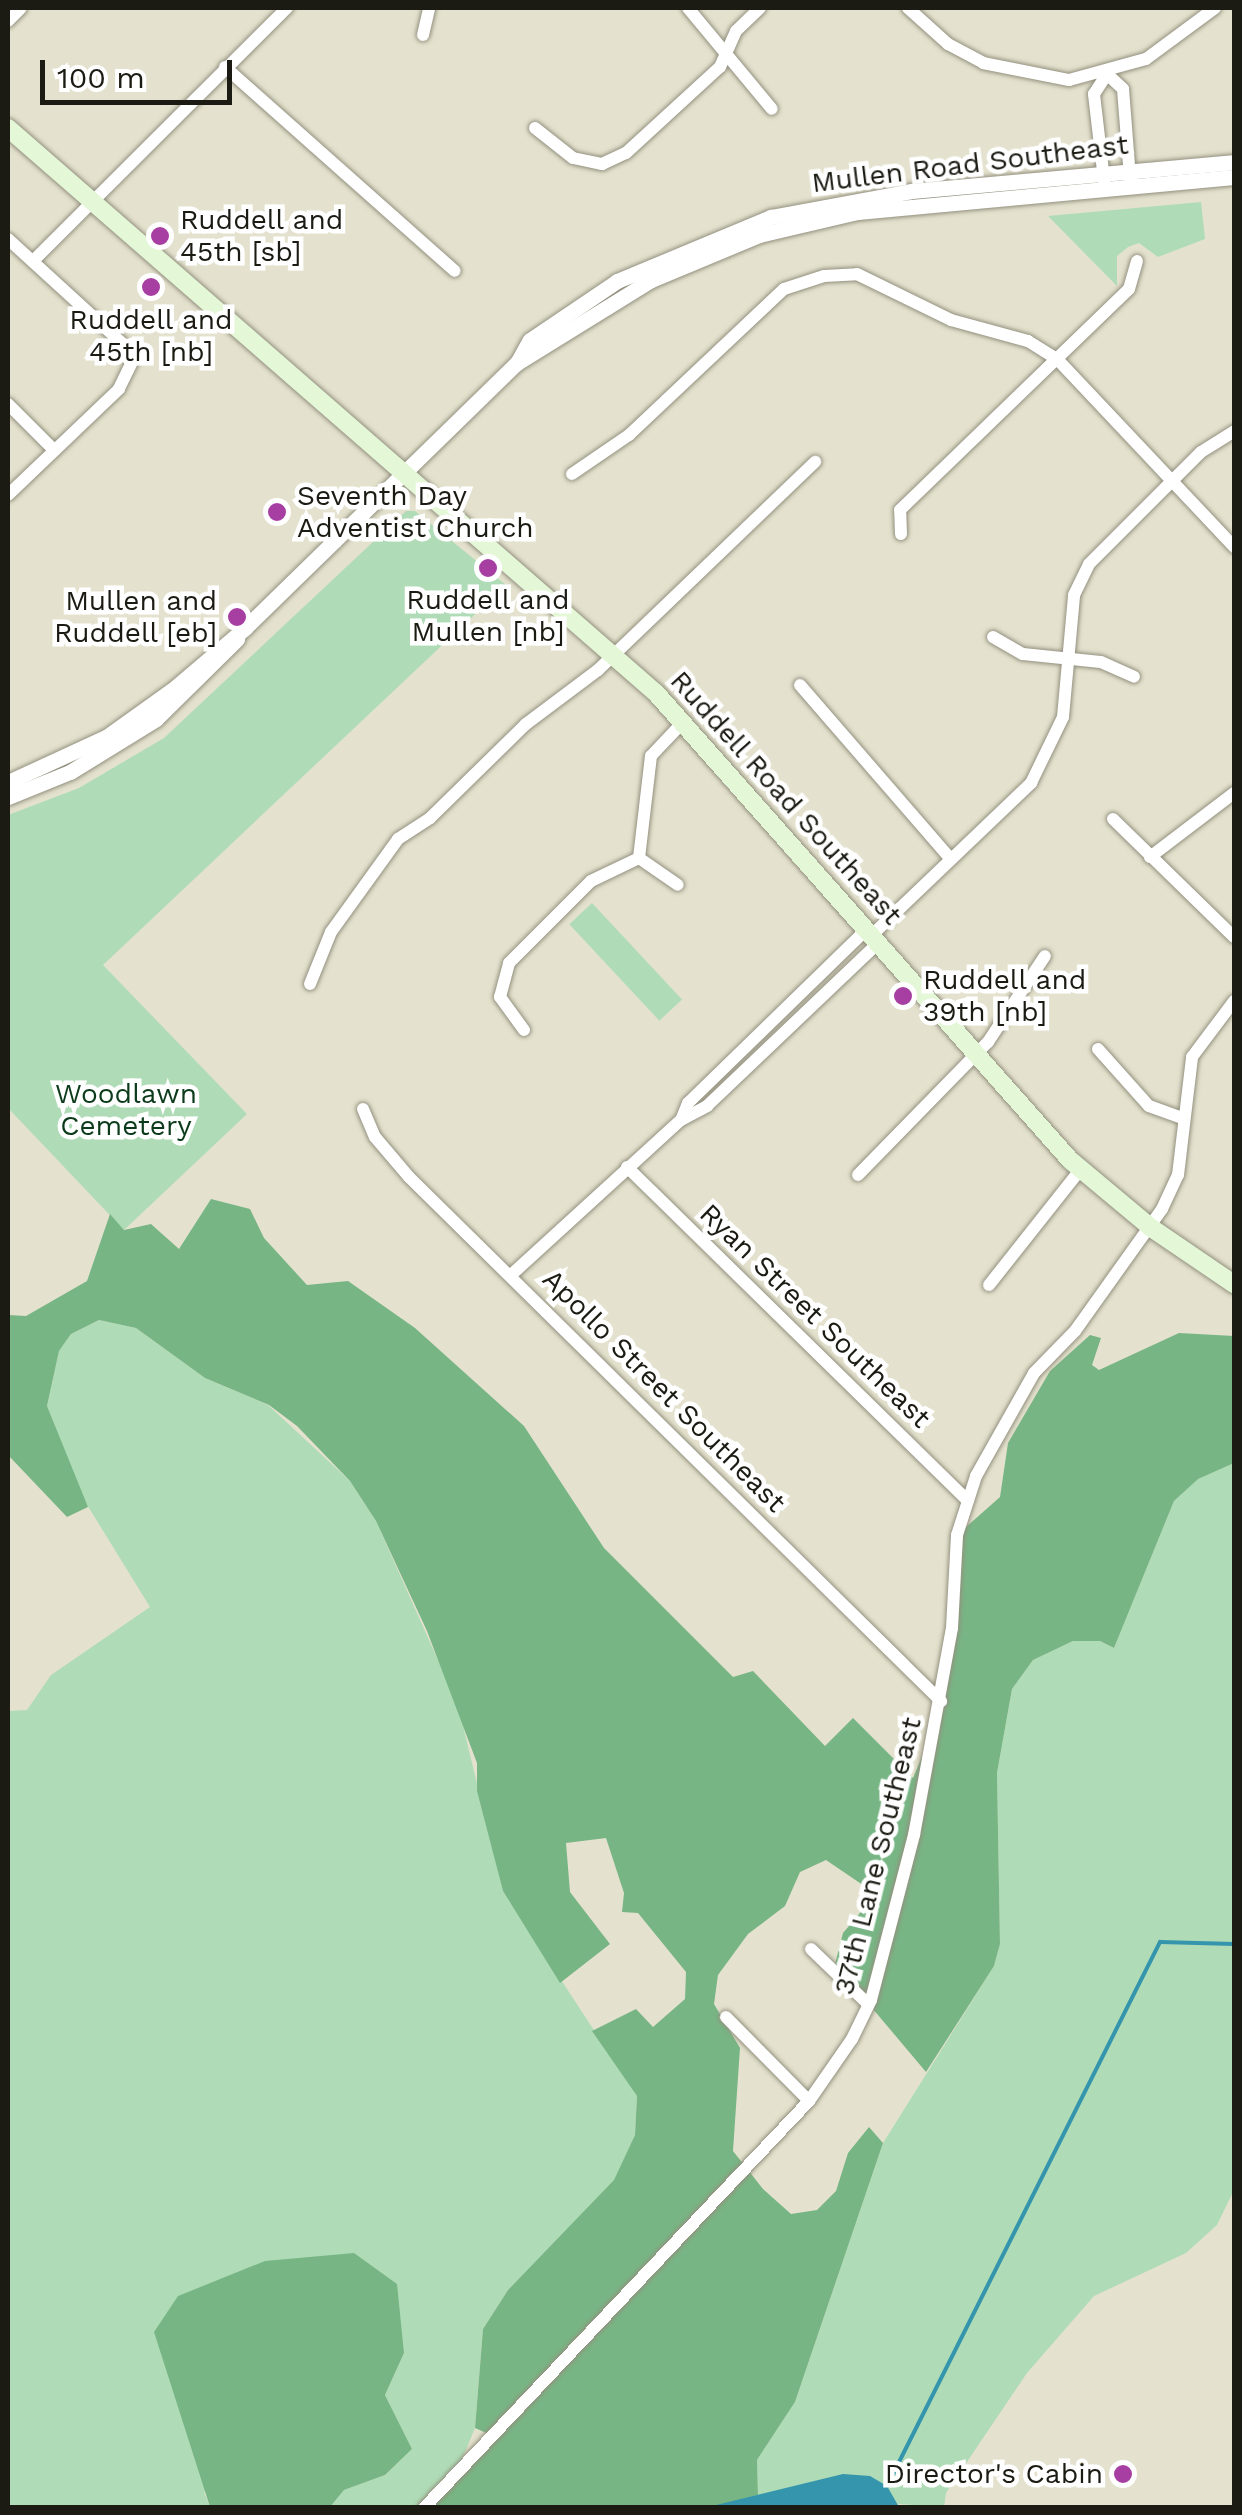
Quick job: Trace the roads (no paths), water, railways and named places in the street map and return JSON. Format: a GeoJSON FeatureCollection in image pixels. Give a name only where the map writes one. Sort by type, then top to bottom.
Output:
{"type":"FeatureCollection","features":[{"type":"Feature","properties":{"kind":"main road","name":"Ruddell Road Southeast"},"geometry":{"type":"LineString","coordinates":[[8,128],[87,202],[684,721],[1080,1170],[1150,1228],[1234,1284]]}},
{"type":"Feature","properties":{"kind":"street"},"geometry":{"type":"LineString","coordinates":[[8,21],[21,8]]}},
{"type":"Feature","properties":{"kind":"street"},"geometry":{"type":"LineString","coordinates":[[33,261],[87,202],[287,8]]}},
{"type":"Feature","properties":{"kind":"street"},"geometry":{"type":"LineString","coordinates":[[423,34],[430,8]]}},
{"type":"Feature","properties":{"kind":"street"},"geometry":{"type":"LineString","coordinates":[[688,8],[728,50],[772,109]]}},
{"type":"Feature","properties":{"kind":"street"},"geometry":{"type":"LineString","coordinates":[[535,128],[572,158],[602,164],[626,154],[720,67],[736,31],[760,8]]}},
{"type":"Feature","properties":{"kind":"street"},"geometry":{"type":"LineString","coordinates":[[908,8],[948,44],[983,62],[1028,76],[1107,74],[1179,40],[1215,8]]}},
{"type":"Feature","properties":{"kind":"street"},"geometry":{"type":"LineString","coordinates":[[225,67],[455,271]]}},
{"type":"Feature","properties":{"kind":"street"},"geometry":{"type":"LineString","coordinates":[[1107,74],[1123,89],[1130,177]]}},
{"type":"Feature","properties":{"kind":"street"},"geometry":{"type":"LineString","coordinates":[[1104,180],[1094,94],[1107,74]]}},
{"type":"Feature","properties":{"kind":"street","name":"Mullen Road Southeast"},"geometry":{"type":"LineString","coordinates":[[8,782],[106,737],[245,628],[517,362],[651,280],[759,235],[857,212],[1234,162]]}},
{"type":"Feature","properties":{"kind":"street","name":"Mullen Road Southeast"},"geometry":{"type":"LineString","coordinates":[[1130,177],[1234,177]]}},
{"type":"Feature","properties":{"kind":"street"},"geometry":{"type":"LineString","coordinates":[[8,239],[122,343],[132,362],[127,380],[8,496]]}},
{"type":"Feature","properties":{"kind":"street"},"geometry":{"type":"LineString","coordinates":[[900,534],[900,510],[1129,289],[1137,261]]}},
{"type":"Feature","properties":{"kind":"street"},"geometry":{"type":"LineString","coordinates":[[572,474],[608,454],[784,290],[824,276],[857,274],[951,320],[1028,340],[1058,360],[1234,547]]}},
{"type":"Feature","properties":{"kind":"street"},"geometry":{"type":"LineString","coordinates":[[8,404],[54,450]]}},
{"type":"Feature","properties":{"kind":"street"},"geometry":{"type":"LineString","coordinates":[[512,1274],[680,1120],[707,1106],[948,856],[1031,784],[1048,758],[1063,717],[1074,596],[1089,564],[1170,481],[1234,430]]}},
{"type":"Feature","properties":{"kind":"street"},"geometry":{"type":"LineString","coordinates":[[310,984],[331,932],[398,839],[612,655],[814,462]]}},
{"type":"Feature","properties":{"kind":"street","name":"Mullen Road Southeast"},"geometry":{"type":"LineString","coordinates":[[8,797],[70,772],[156,719],[221,662],[245,628]]}},
{"type":"Feature","properties":{"kind":"street"},"geometry":{"type":"LineString","coordinates":[[993,637],[1023,654],[1067,662],[1101,662],[1134,676]]}},
{"type":"Feature","properties":{"kind":"street"},"geometry":{"type":"LineString","coordinates":[[800,685],[948,856]]}},
{"type":"Feature","properties":{"kind":"street"},"geometry":{"type":"LineString","coordinates":[[639,858],[651,756],[684,721]]}},
{"type":"Feature","properties":{"kind":"street"},"geometry":{"type":"LineString","coordinates":[[1150,857],[1234,793]]}},
{"type":"Feature","properties":{"kind":"street"},"geometry":{"type":"LineString","coordinates":[[1113,819],[1234,937]]}},
{"type":"Feature","properties":{"kind":"street"},"geometry":{"type":"LineString","coordinates":[[639,858],[678,885]]}},
{"type":"Feature","properties":{"kind":"street"},"geometry":{"type":"LineString","coordinates":[[524,1030],[500,997],[509,963],[591,881],[639,858]]}},
{"type":"Feature","properties":{"kind":"street"},"geometry":{"type":"LineString","coordinates":[[858,1175],[1009,1017],[1045,956]]}},
{"type":"Feature","properties":{"kind":"street","name":"37th Lane Southeast"},"geometry":{"type":"LineString","coordinates":[[424,2508],[833,2071],[868,2004],[914,1835],[941,1701],[957,1535],[968,1502],[1034,1373],[1063,1346],[1150,1228],[1178,1175],[1182,1118],[1196,1046],[1234,1001]]}},
{"type":"Feature","properties":{"kind":"street"},"geometry":{"type":"LineString","coordinates":[[1098,1048],[1149,1106],[1182,1118]]}},
{"type":"Feature","properties":{"kind":"street","name":"Apollo Street Southeast"},"geometry":{"type":"LineString","coordinates":[[363,1109],[375,1137],[409,1177],[512,1274],[941,1701]]}},
{"type":"Feature","properties":{"kind":"street","name":"Ryan Street Southeast"},"geometry":{"type":"LineString","coordinates":[[626,1167],[968,1502]]}},
{"type":"Feature","properties":{"kind":"street"},"geometry":{"type":"LineString","coordinates":[[988,1285],[1080,1170]]}},
{"type":"Feature","properties":{"kind":"street"},"geometry":{"type":"LineString","coordinates":[[812,1948],[868,2004]]}},
{"type":"Feature","properties":{"kind":"street"},"geometry":{"type":"LineString","coordinates":[[726,2017],[809,2100]]}},
{"type":"Feature","properties":{"kind":"water"},"geometry":{"type":"Polygon","coordinates":[[[843,2474],[870,2476],[887,2486],[899,2507],[708,2507],[843,2474]]]}},
{"type":"Feature","properties":{"kind":"waterway"},"geometry":{"type":"LineString","coordinates":[[886,2488],[1160,1942],[1234,1944]]}},
{"type":"Feature","properties":{"kind":"place","name":"Ruddell and 45th [sb]"},"geometry":{"type":"Point","coordinates":[160,236]}},
{"type":"Feature","properties":{"kind":"place","name":"Ruddell and 45th [nb]"},"geometry":{"type":"Point","coordinates":[151,287]}},
{"type":"Feature","properties":{"kind":"place","name":"Seventh Day Adventist Church"},"geometry":{"type":"Point","coordinates":[277,512]}},
{"type":"Feature","properties":{"kind":"place","name":"Ruddell and Mullen [nb]"},"geometry":{"type":"Point","coordinates":[488,568]}},
{"type":"Feature","properties":{"kind":"place","name":"Mullen and Ruddell [eb]"},"geometry":{"type":"Point","coordinates":[237,617]}},
{"type":"Feature","properties":{"kind":"place","name":"Ruddell and 39th [nb]"},"geometry":{"type":"Point","coordinates":[903,996]}},
{"type":"Feature","properties":{"kind":"place","name":"Director's Cabin"},"geometry":{"type":"Point","coordinates":[1123,2474]}},
{"type":"Feature","properties":{"kind":"park label","name":"Woodlawn Cemetery"},"geometry":{"type":"Point","coordinates":[126,1110]}}]}
